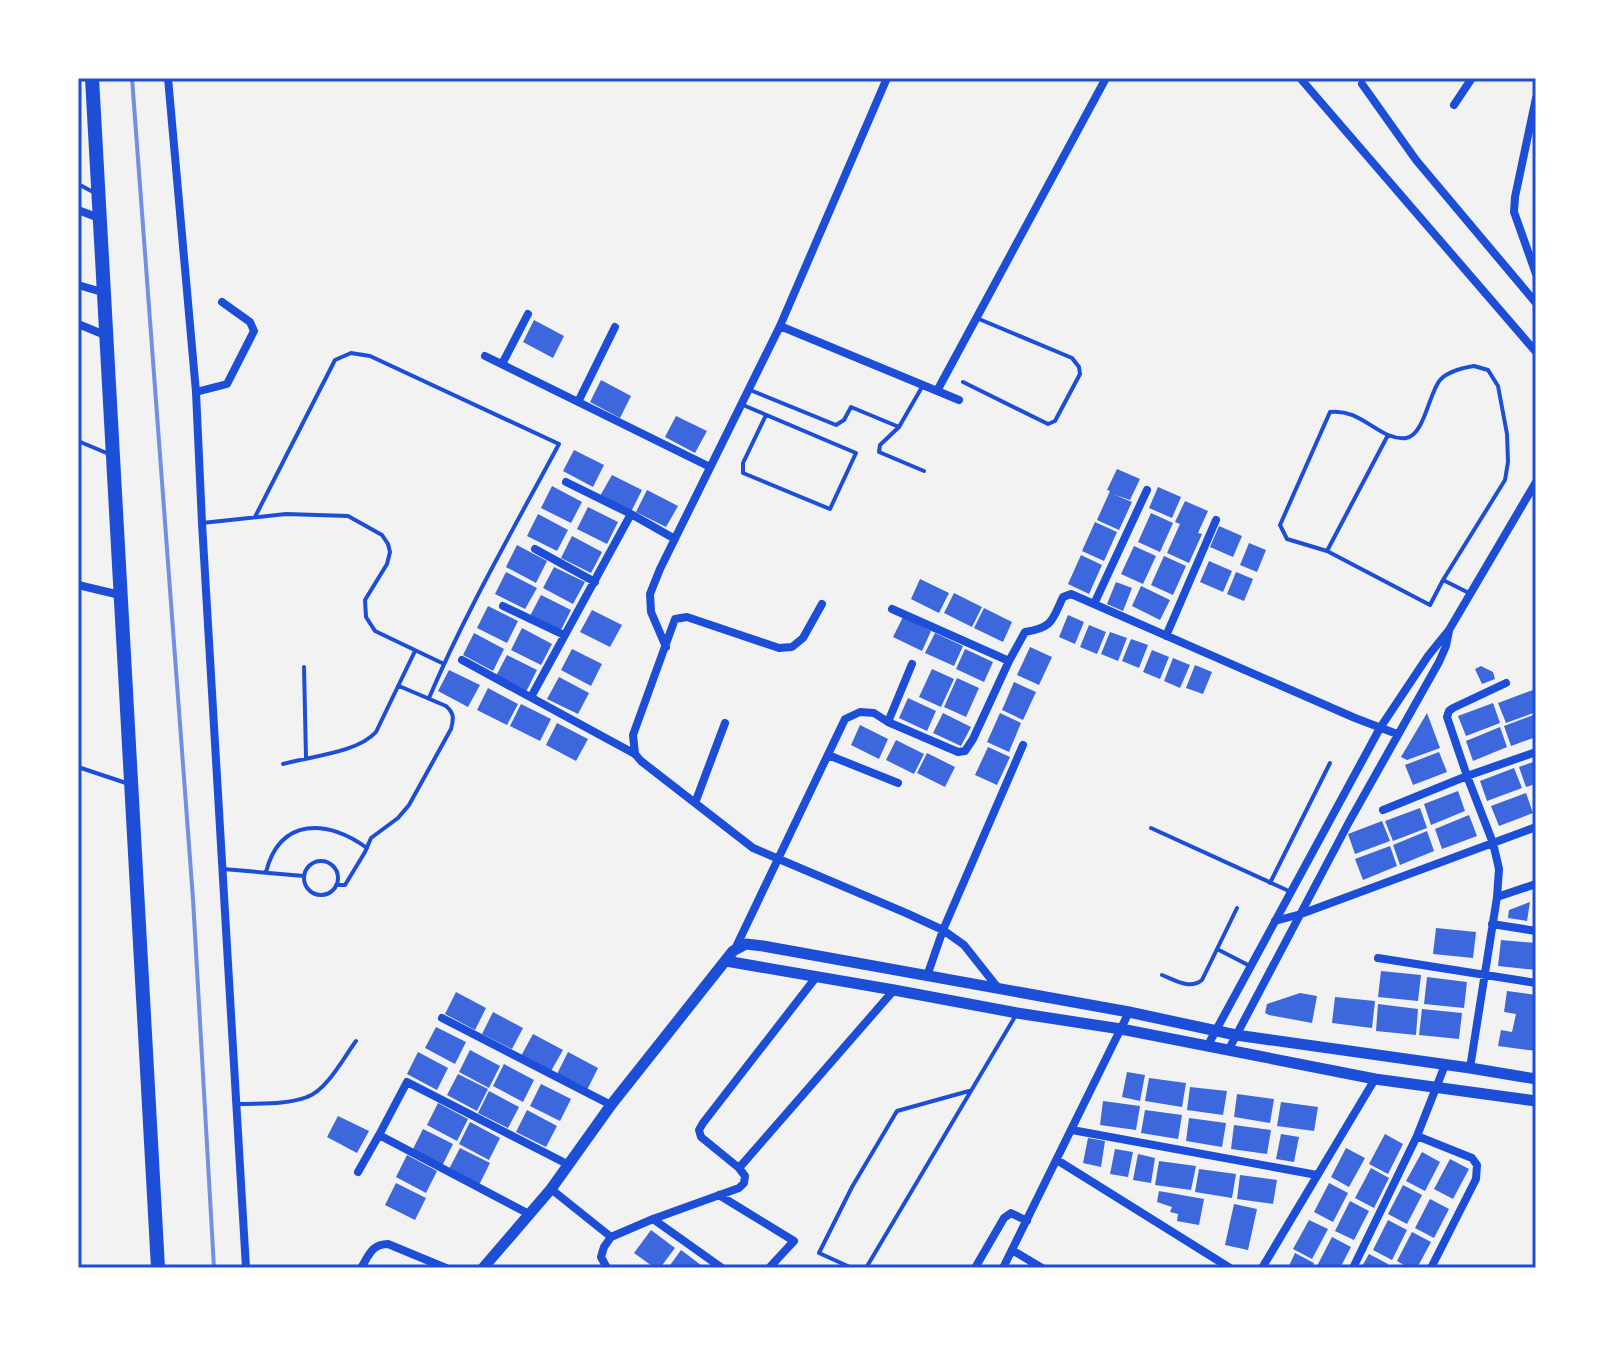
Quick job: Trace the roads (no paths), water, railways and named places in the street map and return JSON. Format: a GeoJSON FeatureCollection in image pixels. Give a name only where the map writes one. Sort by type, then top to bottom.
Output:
{"type":"FeatureCollection","features":[{"type":"Feature","properties":{"kind":"main road"},"geometry":{"type":"LineString","coordinates":[[92,78],[158,1268]]}},
{"type":"Feature","properties":{"kind":"street"},"geometry":{"type":"LineString","coordinates":[[168,78],[196,392],[246,1268]]}},
{"type":"Feature","properties":{"kind":"street"},"geometry":{"type":"LineString","coordinates":[[666,647],[651,612],[650,594],[780,326],[887,78]]}},
{"type":"Feature","properties":{"kind":"street"},"geometry":{"type":"LineString","coordinates":[[937,391],[1106,78]]}},
{"type":"Feature","properties":{"kind":"street"},"geometry":{"type":"LineString","coordinates":[[1300,78],[1536,352]]}},
{"type":"Feature","properties":{"kind":"street"},"geometry":{"type":"LineString","coordinates":[[1454,105],[1472,78]]}},
{"type":"Feature","properties":{"kind":"street"},"geometry":{"type":"LineString","coordinates":[[1362,84],[1416,160],[1536,303]]}},
{"type":"Feature","properties":{"kind":"street"},"geometry":{"type":"LineString","coordinates":[[1536,98],[1514,212],[1536,274]]}},
{"type":"Feature","properties":{"kind":"street"},"geometry":{"type":"LineString","coordinates":[[1526,149],[1536,152]]}},
{"type":"Feature","properties":{"kind":"street"},"geometry":{"type":"LineString","coordinates":[[78,210],[99,218]]}},
{"type":"Feature","properties":{"kind":"street"},"geometry":{"type":"LineString","coordinates":[[78,285],[102,292]]}},
{"type":"Feature","properties":{"kind":"street"},"geometry":{"type":"LineString","coordinates":[[196,392],[227,384],[254,331],[250,322],[222,302]]}},
{"type":"Feature","properties":{"kind":"street"},"geometry":{"type":"LineString","coordinates":[[502,364],[528,314]]}},
{"type":"Feature","properties":{"kind":"street"},"geometry":{"type":"LineString","coordinates":[[78,324],[105,335]]}},
{"type":"Feature","properties":{"kind":"street"},"geometry":{"type":"LineString","coordinates":[[780,326],[959,400]]}},
{"type":"Feature","properties":{"kind":"street"},"geometry":{"type":"LineString","coordinates":[[578,402],[615,327]]}},
{"type":"Feature","properties":{"kind":"street"},"geometry":{"type":"LineString","coordinates":[[485,356],[710,467]]}},
{"type":"Feature","properties":{"kind":"street"},"geometry":{"type":"LineString","coordinates":[[566,482],[675,539]]}},
{"type":"Feature","properties":{"kind":"street"},"geometry":{"type":"LineString","coordinates":[[1208,1045],[1380,728],[1449,630],[1536,482]]}},
{"type":"Feature","properties":{"kind":"street"},"geometry":{"type":"LineString","coordinates":[[1094,604],[1147,490]]}},
{"type":"Feature","properties":{"kind":"street"},"geometry":{"type":"LineString","coordinates":[[531,697],[631,514]]}},
{"type":"Feature","properties":{"kind":"street"},"geometry":{"type":"LineString","coordinates":[[1166,636],[1216,520]]}},
{"type":"Feature","properties":{"kind":"street"},"geometry":{"type":"LineString","coordinates":[[535,549],[595,582]]}},
{"type":"Feature","properties":{"kind":"street"},"geometry":{"type":"LineString","coordinates":[[78,585],[120,595]]}},
{"type":"Feature","properties":{"kind":"street"},"geometry":{"type":"LineString","coordinates":[[483,1268],[551,1189],[611,1105],[730,956],[845,719],[860,712],[874,713],[958,752],[965,751],[1025,632],[1043,630],[1063,597],[1071,594],[1397,734]]}},
{"type":"Feature","properties":{"kind":"street"},"geometry":{"type":"LineString","coordinates":[[635,754],[633,735],[675,619],[687,617],[779,648],[792,647],[803,638],[822,604]]}},
{"type":"Feature","properties":{"kind":"street"},"geometry":{"type":"LineString","coordinates":[[503,606],[564,635]]}},
{"type":"Feature","properties":{"kind":"street"},"geometry":{"type":"LineString","coordinates":[[892,609],[1009,661]]}},
{"type":"Feature","properties":{"kind":"street"},"geometry":{"type":"LineString","coordinates":[[1229,1049],[1397,734],[1439,662],[1449,630]]}},
{"type":"Feature","properties":{"kind":"street"},"geometry":{"type":"LineString","coordinates":[[462,660],[635,754],[753,848],[943,930],[964,945],[998,989]]}},
{"type":"Feature","properties":{"kind":"street"},"geometry":{"type":"LineString","coordinates":[[888,722],[912,664]]}},
{"type":"Feature","properties":{"kind":"street"},"geometry":{"type":"LineString","coordinates":[[1470,1068],[1499,869],[1493,843],[1447,717],[1449,711],[1506,683]]}},
{"type":"Feature","properties":{"kind":"street"},"geometry":{"type":"LineString","coordinates":[[695,803],[725,723]]}},
{"type":"Feature","properties":{"kind":"street"},"geometry":{"type":"LineString","coordinates":[[927,976],[943,930],[1023,745]]}},
{"type":"Feature","properties":{"kind":"street"},"geometry":{"type":"LineString","coordinates":[[1383,810],[1536,752]]}},
{"type":"Feature","properties":{"kind":"street"},"geometry":{"type":"LineString","coordinates":[[828,755],[898,783]]}},
{"type":"Feature","properties":{"kind":"street"},"geometry":{"type":"LineString","coordinates":[[1275,921],[1536,827]]}},
{"type":"Feature","properties":{"kind":"street"},"geometry":{"type":"LineString","coordinates":[[1497,897],[1536,884]]}},
{"type":"Feature","properties":{"kind":"street"},"geometry":{"type":"LineString","coordinates":[[1492,924],[1536,931]]}},
{"type":"Feature","properties":{"kind":"street"},"geometry":{"type":"LineString","coordinates":[[730,956],[746,944],[763,946],[1129,1012],[1236,1035],[1536,1079]]}},
{"type":"Feature","properties":{"kind":"street"},"geometry":{"type":"LineString","coordinates":[[730,956],[817,976],[1208,1045],[1375,1079],[1536,1101]]}},
{"type":"Feature","properties":{"kind":"street"},"geometry":{"type":"LineString","coordinates":[[1378,958],[1536,983]]}},
{"type":"Feature","properties":{"kind":"street"},"geometry":{"type":"LineString","coordinates":[[607,1268],[601,1257],[611,1237],[739,1188],[744,1183],[745,1176],[739,1168],[701,1137],[699,1130],[817,976]]}},
{"type":"Feature","properties":{"kind":"street"},"geometry":{"type":"LineString","coordinates":[[739,1168],[894,990]]}},
{"type":"Feature","properties":{"kind":"street"},"geometry":{"type":"LineString","coordinates":[[1003,1268],[1129,1012]]}},
{"type":"Feature","properties":{"kind":"street"},"geometry":{"type":"LineString","coordinates":[[442,1018],[611,1105]]}},
{"type":"Feature","properties":{"kind":"street"},"geometry":{"type":"LineString","coordinates":[[1353,1268],[1417,1136],[1445,1065]]}},
{"type":"Feature","properties":{"kind":"street"},"geometry":{"type":"LineString","coordinates":[[1262,1268],[1375,1079]]}},
{"type":"Feature","properties":{"kind":"street"},"geometry":{"type":"LineString","coordinates":[[358,1172],[407,1082],[569,1165]]}},
{"type":"Feature","properties":{"kind":"street"},"geometry":{"type":"LineString","coordinates":[[1072,1130],[1317,1175]]}},
{"type":"Feature","properties":{"kind":"street"},"geometry":{"type":"LineString","coordinates":[[379,1135],[529,1214]]}},
{"type":"Feature","properties":{"kind":"street"},"geometry":{"type":"LineString","coordinates":[[1417,1136],[1472,1158],[1477,1165],[1476,1179],[1431,1268]]}},
{"type":"Feature","properties":{"kind":"street"},"geometry":{"type":"LineString","coordinates":[[1057,1160],[1230,1268]]}},
{"type":"Feature","properties":{"kind":"street"},"geometry":{"type":"LineString","coordinates":[[551,1189],[611,1237]]}},
{"type":"Feature","properties":{"kind":"street"},"geometry":{"type":"LineString","coordinates":[[719,1195],[794,1241],[769,1268]]}},
{"type":"Feature","properties":{"kind":"street"},"geometry":{"type":"LineString","coordinates":[[975,1268],[1004,1218],[1011,1213],[1027,1221]]}},
{"type":"Feature","properties":{"kind":"street"},"geometry":{"type":"LineString","coordinates":[[653,1219],[722,1268]]}},
{"type":"Feature","properties":{"kind":"street"},"geometry":{"type":"LineString","coordinates":[[361,1268],[373,1247],[388,1244],[446,1268]]}},
{"type":"Feature","properties":{"kind":"street"},"geometry":{"type":"LineString","coordinates":[[1012,1250],[1042,1268]]}},
{"type":"Feature","properties":{"kind":"lane"},"geometry":{"type":"LineString","coordinates":[[78,184],[98,194]]}},
{"type":"Feature","properties":{"kind":"lane"},"geometry":{"type":"LineString","coordinates":[[963,382],[1048,424],[1055,421],[1080,374],[1072,358],[976,318]]}},
{"type":"Feature","properties":{"kind":"lane"},"geometry":{"type":"LineString","coordinates":[[255,517],[335,360],[351,353],[370,356],[559,444],[429,698]]}},
{"type":"Feature","properties":{"kind":"lane"},"geometry":{"type":"LineString","coordinates":[[1474,366],[1488,370],[1498,386],[1507,434],[1505,480],[1430,605],[1327,551],[1287,539],[1280,525],[1330,412],[1355,415],[1388,435],[1407,438],[1416,433],[1440,380],[1458,369],[1474,366]]}},
{"type":"Feature","properties":{"kind":"lane"},"geometry":{"type":"LineString","coordinates":[[923,385],[899,427],[880,445],[879,452],[924,471]]}},
{"type":"Feature","properties":{"kind":"lane"},"geometry":{"type":"LineString","coordinates":[[748,389],[836,425],[844,420],[851,407],[899,427]]}},
{"type":"Feature","properties":{"kind":"lane"},"geometry":{"type":"LineString","coordinates":[[741,404],[856,453],[830,509],[743,473],[743,463],[766,415]]}},
{"type":"Feature","properties":{"kind":"lane"},"geometry":{"type":"LineString","coordinates":[[1327,551],[1388,435]]}},
{"type":"Feature","properties":{"kind":"lane"},"geometry":{"type":"LineString","coordinates":[[78,441],[112,455]]}},
{"type":"Feature","properties":{"kind":"lane"},"geometry":{"type":"LineString","coordinates":[[202,523],[286,514],[348,516],[382,535],[390,552],[387,564],[365,600],[366,617],[375,631],[444,664]]}},
{"type":"Feature","properties":{"kind":"lane"},"geometry":{"type":"LineString","coordinates":[[1443,580],[1469,593]]}},
{"type":"Feature","properties":{"kind":"lane"},"geometry":{"type":"LineString","coordinates":[[283,764],[352,748],[368,740],[376,732],[415,651]]}},
{"type":"Feature","properties":{"kind":"lane"},"geometry":{"type":"LineString","coordinates":[[304,667],[306,758]]}},
{"type":"Feature","properties":{"kind":"lane"},"geometry":{"type":"LineString","coordinates":[[336,885],[345,885],[371,838],[398,818],[409,805],[451,729],[454,718],[446,706],[399,686]]}},
{"type":"Feature","properties":{"kind":"lane"},"geometry":{"type":"LineString","coordinates":[[1270,883],[1330,763]]}},
{"type":"Feature","properties":{"kind":"lane"},"geometry":{"type":"LineString","coordinates":[[78,767],[130,784]]}},
{"type":"Feature","properties":{"kind":"lane"},"geometry":{"type":"LineString","coordinates":[[266,872],[272,855],[285,837],[309,827],[345,834],[367,848]]}},
{"type":"Feature","properties":{"kind":"lane"},"geometry":{"type":"LineString","coordinates":[[1151,828],[1291,892]]}},
{"type":"Feature","properties":{"kind":"lane"},"geometry":{"type":"LineString","coordinates":[[323,861],[336,871],[336,885],[326,894],[316,894],[307,888],[304,876],[312,864],[323,861]]}},
{"type":"Feature","properties":{"kind":"lane"},"geometry":{"type":"LineString","coordinates":[[222,868],[304,876]]}},
{"type":"Feature","properties":{"kind":"lane"},"geometry":{"type":"LineString","coordinates":[[1162,975],[1190,985],[1202,980],[1237,908]]}},
{"type":"Feature","properties":{"kind":"lane"},"geometry":{"type":"LineString","coordinates":[[1217,949],[1250,966]]}},
{"type":"Feature","properties":{"kind":"lane"},"geometry":{"type":"LineString","coordinates":[[866,1268],[1017,1013]]}},
{"type":"Feature","properties":{"kind":"lane"},"geometry":{"type":"LineString","coordinates":[[236,1104],[286,1102],[310,1096],[324,1085],[356,1041]]}},
{"type":"Feature","properties":{"kind":"lane"},"geometry":{"type":"LineString","coordinates":[[852,1268],[819,1253],[852,1187],[897,1111],[969,1091]]}},
{"type":"Feature","properties":{"kind":"railway"},"geometry":{"type":"LineString","coordinates":[[132,78],[193,899],[214,1268]]}}]}
